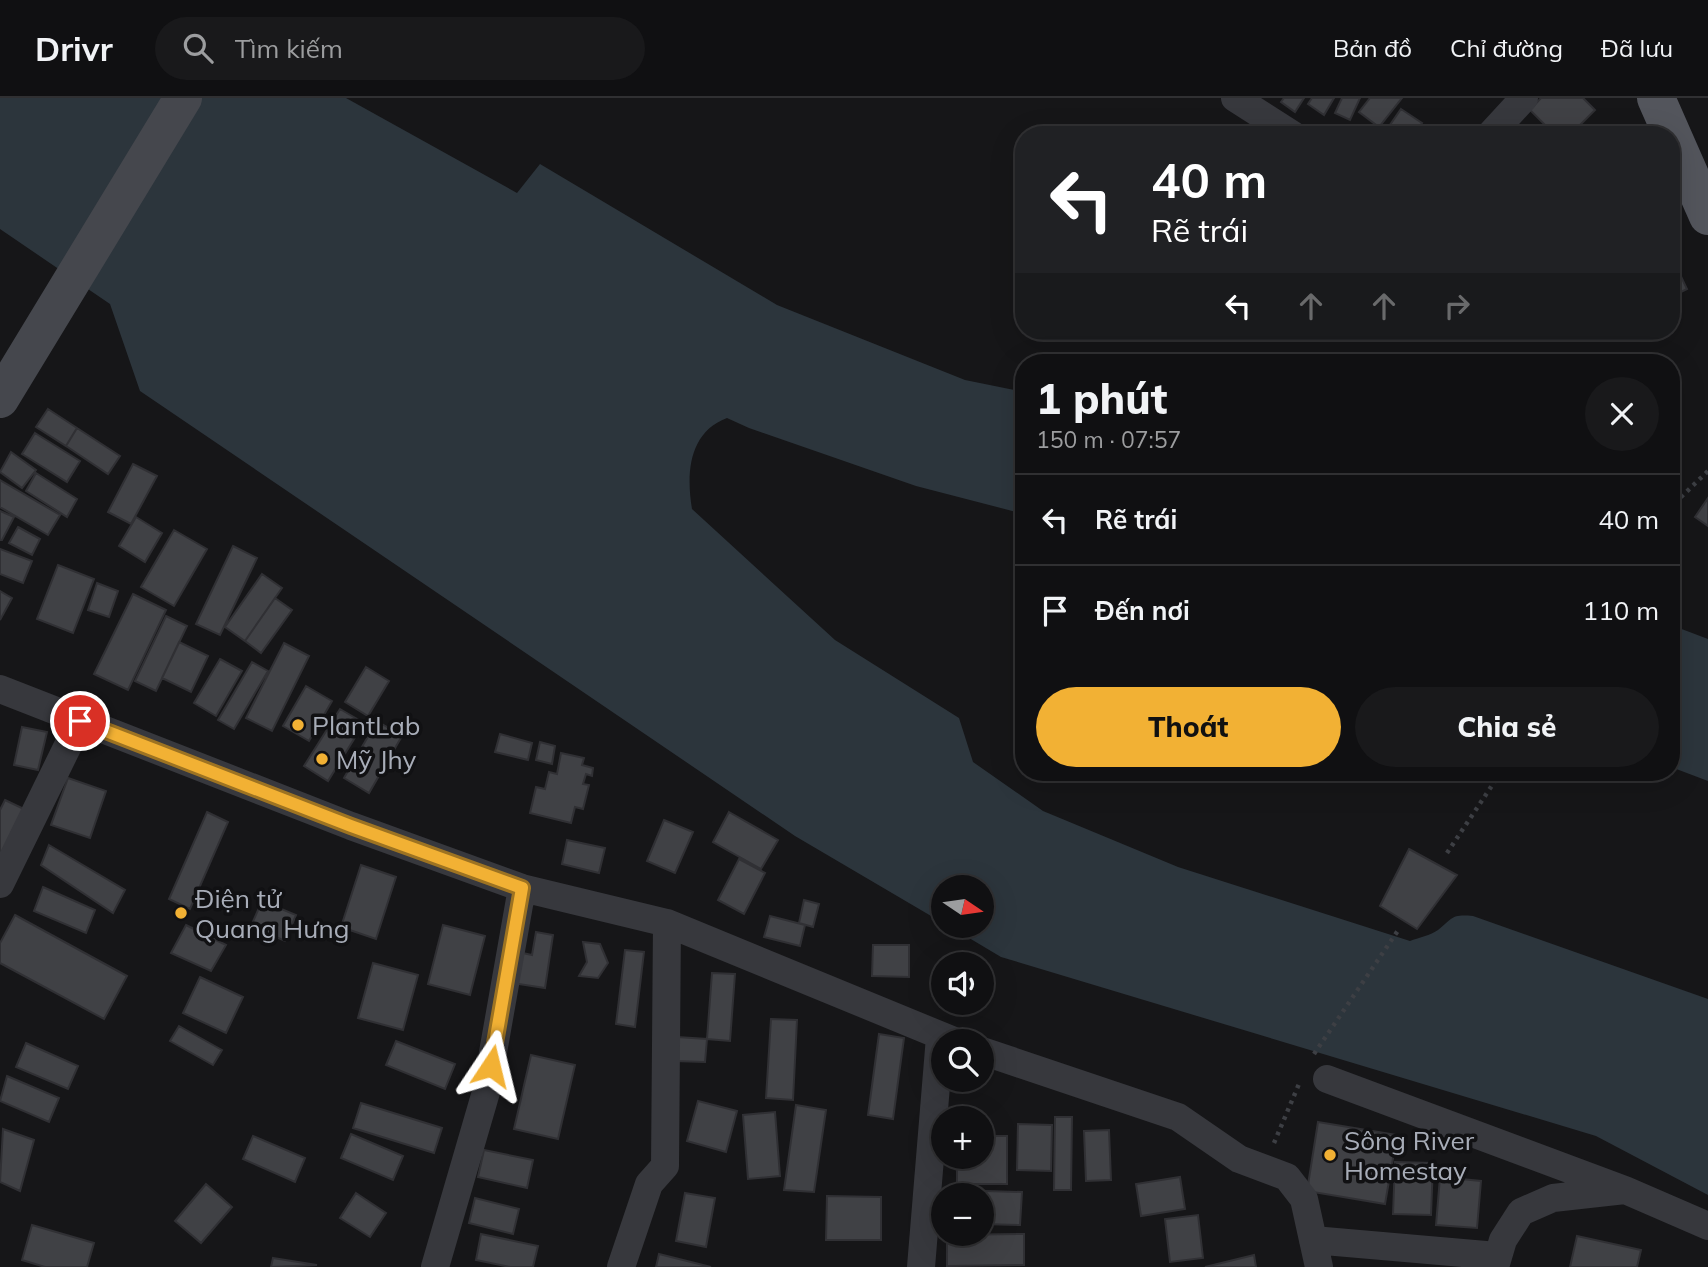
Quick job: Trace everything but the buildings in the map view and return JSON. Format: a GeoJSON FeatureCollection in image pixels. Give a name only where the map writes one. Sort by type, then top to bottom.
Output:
{"type":"FeatureCollection","features":[{"type":"Feature","properties":{"kind":"main road"},"geometry":{"type":"LineString","coordinates":[[1656,98],[1668,126]]}},
{"type":"Feature","properties":{"kind":"main road"},"geometry":{"type":"LineString","coordinates":[[1680,152],[1708,216]]}},
{"type":"Feature","properties":{"kind":"street"},"geometry":{"type":"LineString","coordinates":[[1,394],[183,98]]}},
{"type":"Feature","properties":{"kind":"street"},"geometry":{"type":"LineString","coordinates":[[1235,98],[1279,126]]}},
{"type":"Feature","properties":{"kind":"street"},"geometry":{"type":"LineString","coordinates":[[1498,126],[1524,98]]}},
{"type":"Feature","properties":{"kind":"street"},"geometry":{"type":"LineString","coordinates":[[0,689],[351,826],[522,888],[667,923],[931,1032]]}},
{"type":"Feature","properties":{"kind":"street"},"geometry":{"type":"LineString","coordinates":[[0,884],[80,721]]}},
{"type":"Feature","properties":{"kind":"street"},"geometry":{"type":"LineString","coordinates":[[435,1267],[486,1092],[522,888]]}},
{"type":"Feature","properties":{"kind":"street"},"geometry":{"type":"LineString","coordinates":[[621,1267],[649,1184],[665,1166],[667,923]]}},
{"type":"Feature","properties":{"kind":"street"},"geometry":{"type":"LineString","coordinates":[[994,1055],[1178,1116],[1197,1128],[1218,1147],[1262,1170],[1287,1177],[1304,1199],[1316,1254],[1496,1262],[1503,1240],[1521,1212],[1553,1198],[1625,1190]]}},
{"type":"Feature","properties":{"kind":"street"},"geometry":{"type":"LineString","coordinates":[[1314,1070],[1625,1190],[1708,1226]]}},
{"type":"Feature","properties":{"kind":"street"},"geometry":{"type":"LineString","coordinates":[[921,1267],[941,1092]]}},
{"type":"Feature","properties":{"kind":"path"},"geometry":{"type":"LineString","coordinates":[[1680,498],[1708,471]]}},
{"type":"Feature","properties":{"kind":"path"},"geometry":{"type":"LineString","coordinates":[[1447,853],[1495,781]]}},
{"type":"Feature","properties":{"kind":"path"},"geometry":{"type":"LineString","coordinates":[[1262,1170],[1314,1070],[1399,929]]}},
{"type":"Feature","properties":{"kind":"shaded area"},"geometry":{"type":"Polygon","coordinates":[[[0,98],[346,98],[517,193],[540,164],[777,305],[965,380],[1015,390],[1015,512],[916,486],[727,418],[714,424],[705,433],[693,455],[690,468],[692,509],[835,640],[959,718],[973,762],[1043,811],[1178,867],[1410,941],[1435,932],[1456,916],[1473,916],[1708,999],[1708,1195],[1596,1136],[1001,957],[969,938],[994,938],[994,875],[931,875],[931,916],[795,836],[140,391],[110,304],[0,229],[0,98]]]}},
{"type":"Feature","properties":{"kind":"shaded area"},"geometry":{"type":"Polygon","coordinates":[[[1680,628],[1708,639],[1708,781],[1680,770],[1680,628]]]}},
{"type":"Feature","properties":{"kind":"place","name":"PlantLab"},"geometry":{"type":"Point","coordinates":[298,725]}},
{"type":"Feature","properties":{"kind":"place","name":"Mỹ Jhy"},"geometry":{"type":"Point","coordinates":[322,759]}},
{"type":"Feature","properties":{"kind":"place","name":"Điện tử Quang Hưng"},"geometry":{"type":"Point","coordinates":[181,913]}},
{"type":"Feature","properties":{"kind":"place","name":"Sông River Homestay"},"geometry":{"type":"Point","coordinates":[1330,1155]}},
{"type":"Feature","properties":{"kind":"route"},"geometry":{"type":"LineString","coordinates":[[80,721],[351,826],[522,888],[491,1066]]}}]}
